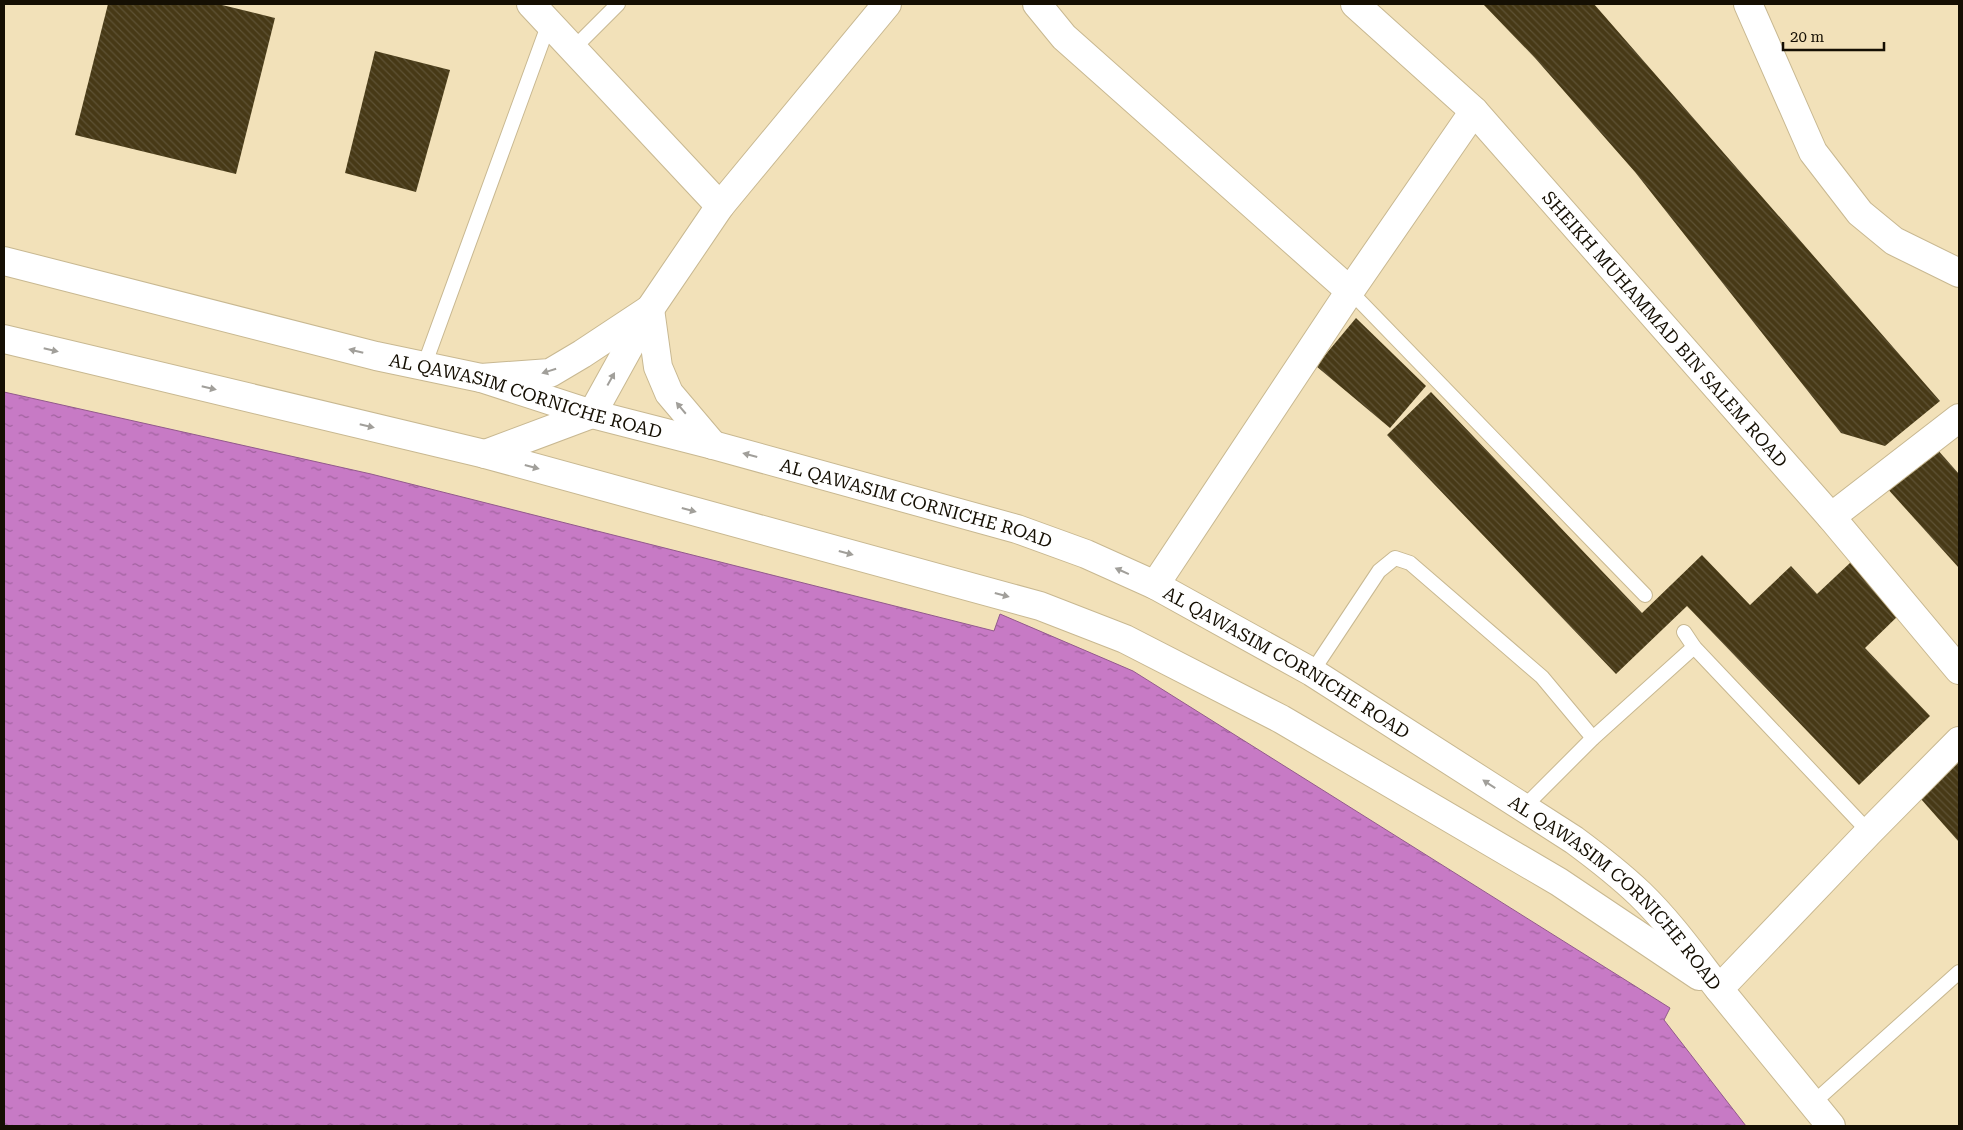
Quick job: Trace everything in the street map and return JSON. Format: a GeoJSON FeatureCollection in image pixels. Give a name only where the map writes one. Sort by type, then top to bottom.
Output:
{"type":"FeatureCollection","features":[{"type":"Feature","properties":{"kind":"street"},"geometry":{"type":"LineString","coordinates":[[531,4],[720,206]]}},
{"type":"Feature","properties":{"kind":"street"},"geometry":{"type":"LineString","coordinates":[[485,454],[592,414],[650,309],[720,206],[887,4]]}},
{"type":"Feature","properties":{"kind":"street"},"geometry":{"type":"LineString","coordinates":[[1037,4],[1064,37],[1350,292]]}},
{"type":"Feature","properties":{"kind":"street","name":"SHEIKH MUHAMMAD BIN SALEM ROAD"},"geometry":{"type":"LineString","coordinates":[[1355,4],[1474,111],[1831,517],[1959,670]]}},
{"type":"Feature","properties":{"kind":"street"},"geometry":{"type":"LineString","coordinates":[[1748,4],[1813,152],[1860,214],[1894,241],[1959,272]]}},
{"type":"Feature","properties":{"kind":"street"},"geometry":{"type":"LineString","coordinates":[[1155,585],[1350,292],[1474,111]]}},
{"type":"Feature","properties":{"kind":"street","name":"AL QAWASIM CORNICHE ROAD"},"geometry":{"type":"LineString","coordinates":[[4,261],[376,356],[481,378],[592,414],[713,445],[1017,530],[1086,554],[1155,585],[1312,672],[1574,840],[1614,870],[1641,895],[1672,929],[1719,989]]}},
{"type":"Feature","properties":{"kind":"street"},"geometry":{"type":"LineString","coordinates":[[481,378],[550,373],[650,309]]}},
{"type":"Feature","properties":{"kind":"street"},"geometry":{"type":"LineString","coordinates":[[650,309],[658,367],[669,393],[713,445]]}},
{"type":"Feature","properties":{"kind":"street","name":"AL QAWASIM CORNICHE ROAD"},"geometry":{"type":"LineString","coordinates":[[4,339],[485,454],[1040,606],[1125,639],[1281,719],[1559,882],[1719,989]]}},
{"type":"Feature","properties":{"kind":"street"},"geometry":{"type":"LineString","coordinates":[[1831,517],[1959,418]]}},
{"type":"Feature","properties":{"kind":"street"},"geometry":{"type":"LineString","coordinates":[[1831,1126],[1719,989],[1959,741]]}},
{"type":"Feature","properties":{"kind":"lane"},"geometry":{"type":"LineString","coordinates":[[573,49],[618,4]]}},
{"type":"Feature","properties":{"kind":"lane"},"geometry":{"type":"LineString","coordinates":[[424,366],[549,23]]}},
{"type":"Feature","properties":{"kind":"lane"},"geometry":{"type":"LineString","coordinates":[[1350,292],[1645,595]]}},
{"type":"Feature","properties":{"kind":"lane"},"geometry":{"type":"LineString","coordinates":[[1312,672],[1378,571],[1395,558],[1410,563],[1542,677],[1593,738]]}},
{"type":"Feature","properties":{"kind":"lane"},"geometry":{"type":"LineString","coordinates":[[1684,632],[1694,647],[1869,832]]}},
{"type":"Feature","properties":{"kind":"lane"},"geometry":{"type":"LineString","coordinates":[[1524,807],[1593,738],[1694,647]]}},
{"type":"Feature","properties":{"kind":"lane"},"geometry":{"type":"LineString","coordinates":[[1813,1103],[1959,972]]}},
{"type":"Feature","properties":{"kind":"water"},"geometry":{"type":"Polygon","coordinates":[[[4,392],[371,474],[994,631],[1000,614],[1133,671],[1670,1008],[1664,1020],[1746,1126],[4,1126],[4,392]]]}},
{"type":"Feature","properties":{"kind":"building"},"geometry":{"type":"Polygon","coordinates":[[[108,4],[218,4],[275,18],[236,174],[75,135],[108,4]]]}},
{"type":"Feature","properties":{"kind":"building"},"geometry":{"type":"Polygon","coordinates":[[[1483,4],[1594,4],[1940,401],[1885,446],[1841,433],[1635,172],[1535,58],[1483,4]]]}},
{"type":"Feature","properties":{"kind":"building"},"geometry":{"type":"Polygon","coordinates":[[[375,51],[450,70],[416,192],[345,173],[375,51]]]}},
{"type":"Feature","properties":{"kind":"building"},"geometry":{"type":"Polygon","coordinates":[[[1356,318],[1426,386],[1390,428],[1316,366],[1356,318]]]}},
{"type":"Feature","properties":{"kind":"building"},"geometry":{"type":"Polygon","coordinates":[[[1431,392],[1642,613],[1702,555],[1750,605],[1791,566],[1817,594],[1851,562],[1901,613],[1865,648],[1930,716],[1859,785],[1687,606],[1616,674],[1387,435],[1431,392]]]}},
{"type":"Feature","properties":{"kind":"building"},"geometry":{"type":"Polygon","coordinates":[[[1936,448],[1959,474],[1959,568],[1886,487],[1936,448]]]}},
{"type":"Feature","properties":{"kind":"building"},"geometry":{"type":"Polygon","coordinates":[[[1959,749],[1959,842],[1913,790],[1959,749]]]}}]}
